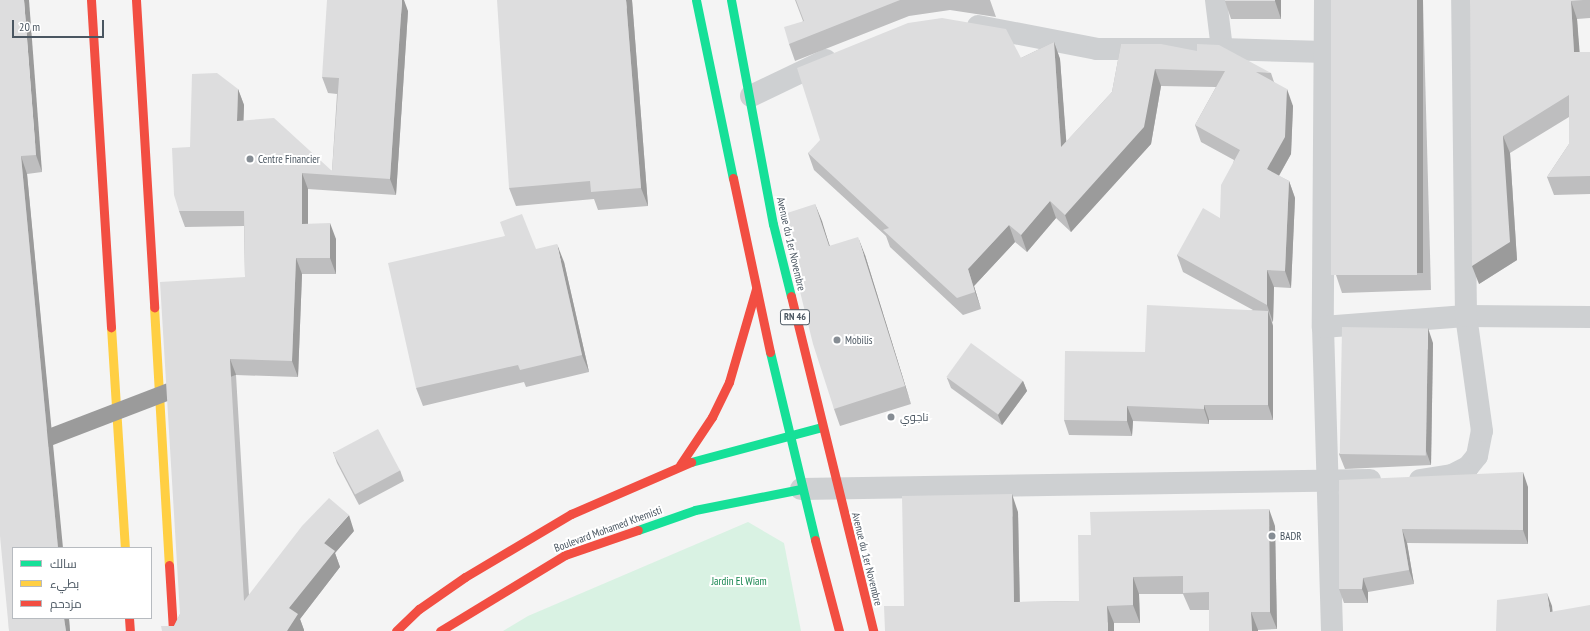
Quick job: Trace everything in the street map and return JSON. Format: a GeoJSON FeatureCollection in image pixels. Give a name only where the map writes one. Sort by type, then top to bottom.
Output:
{"type":"FeatureCollection","features":[{"type":"Feature","properties":{"kind":"main road"},"geometry":{"type":"LineString","coordinates":[[91,0],[125,547]]}},
{"type":"Feature","properties":{"kind":"main road"},"geometry":{"type":"LineString","coordinates":[[136,0],[173,631]]}},
{"type":"Feature","properties":{"kind":"main road","name":"RN 46"},"geometry":{"type":"LineString","coordinates":[[696,0],[756,289],[790,434],[801,489],[839,631]]}},
{"type":"Feature","properties":{"kind":"main road","name":"Avenue du 1er Novembre"},"geometry":{"type":"LineString","coordinates":[[731,0],[751,96],[772,224],[873,631]]}},
{"type":"Feature","properties":{"kind":"main road"},"geometry":{"type":"LineString","coordinates":[[680,466],[712,417],[729,382],[756,289]]}},
{"type":"Feature","properties":{"kind":"main road","name":"Boulevard Mohamed Khemisti"},"geometry":{"type":"LineString","coordinates":[[396,631],[419,609],[465,577],[571,514],[680,466],[790,434],[822,427]]}},
{"type":"Feature","properties":{"kind":"main road","name":"Boulevard Mohamed Khemisti"},"geometry":{"type":"LineString","coordinates":[[440,631],[565,555],[695,510],[801,489]]}},
{"type":"Feature","properties":{"kind":"main road"},"geometry":{"type":"LineString","coordinates":[[129,619],[130,631]]}},
{"type":"Feature","properties":{"kind":"street"},"geometry":{"type":"LineString","coordinates":[[1216,0],[1222,49]]}},
{"type":"Feature","properties":{"kind":"street"},"geometry":{"type":"LineString","coordinates":[[1325,0],[1326,52],[1323,327],[1330,481],[1332,631]]}},
{"type":"Feature","properties":{"kind":"street"},"geometry":{"type":"LineString","coordinates":[[801,489],[1398,480],[1452,475],[1468,467],[1477,456],[1482,431],[1466,316],[1462,0]]}},
{"type":"Feature","properties":{"kind":"street"},"geometry":{"type":"LineString","coordinates":[[955,23],[1097,49],[1222,49],[1326,52]]}},
{"type":"Feature","properties":{"kind":"street"},"geometry":{"type":"LineString","coordinates":[[751,96],[844,54]]}},
{"type":"Feature","properties":{"kind":"street"},"geometry":{"type":"LineString","coordinates":[[1323,327],[1466,316],[1590,317]]}},
{"type":"Feature","properties":{"kind":"green space","name":"Jardin El Wiam"},"geometry":{"type":"Polygon","coordinates":[[[748,522],[784,543],[801,631],[503,631],[528,616],[748,522]]]}},
{"type":"Feature","properties":{"kind":"building"},"geometry":{"type":"Polygon","coordinates":[[[0,0],[24,0],[36,155],[21,156],[58,547],[12,547],[12,619],[64,619],[66,631],[9,631],[0,536],[0,0]]]}},
{"type":"Feature","properties":{"kind":"building"},"geometry":{"type":"Polygon","coordinates":[[[327,0],[402,0],[390,179],[302,173],[302,224],[330,223],[330,258],[296,258],[292,361],[230,359],[244,601],[302,526],[329,498],[349,515],[324,543],[335,551],[289,608],[298,614],[287,631],[162,631],[161,626],[174,626],[180,614],[160,282],[245,277],[244,211],[179,211],[174,195],[172,148],[190,147],[192,74],[217,73],[238,89],[237,121],[274,118],[332,171],[339,78],[322,77],[327,0]]]}},
{"type":"Feature","properties":{"kind":"building"},"geometry":{"type":"Polygon","coordinates":[[[497,0],[626,0],[641,188],[591,192],[590,181],[509,188],[497,0]]]}},
{"type":"Feature","properties":{"kind":"building"},"geometry":{"type":"Polygon","coordinates":[[[796,0],[900,0],[789,44],[784,27],[804,21],[796,0]]]}},
{"type":"Feature","properties":{"kind":"building"},"geometry":{"type":"Polygon","coordinates":[[[1275,0],[1275,1],[1225,1],[1275,0]]]}},
{"type":"Feature","properties":{"kind":"building"},"geometry":{"type":"Polygon","coordinates":[[[1331,0],[1417,0],[1417,275],[1331,275],[1331,0]]]}},
{"type":"Feature","properties":{"kind":"building"},"geometry":{"type":"Polygon","coordinates":[[[1470,0],[1583,0],[1571,1],[1574,52],[1590,52],[1590,176],[1547,177],[1569,144],[1569,95],[1503,136],[1510,242],[1472,266],[1470,0]]]}},
{"type":"Feature","properties":{"kind":"building"},"geometry":{"type":"Polygon","coordinates":[[[942,18],[1006,29],[1021,58],[1054,42],[1061,147],[1112,92],[1121,44],[1161,44],[1197,51],[1197,44],[1219,45],[1271,73],[1256,72],[1287,89],[1285,137],[1267,169],[1289,181],[1285,271],[1267,270],[1267,305],[1177,255],[1203,208],[1220,218],[1221,185],[1240,150],[1195,125],[1225,71],[1155,69],[1144,127],[1065,215],[1050,201],[1021,235],[1009,225],[968,269],[975,292],[957,298],[883,230],[889,228],[808,153],[820,140],[797,68],[908,23],[942,18]]]}},
{"type":"Feature","properties":{"kind":"building"},"geometry":{"type":"Polygon","coordinates":[[[815,204],[829,246],[858,237],[905,386],[834,409],[813,344],[781,215],[815,204]]]}},
{"type":"Feature","properties":{"kind":"building"},"geometry":{"type":"Polygon","coordinates":[[[522,214],[536,249],[557,244],[582,355],[520,370],[518,365],[416,388],[388,263],[505,236],[500,222],[522,214]]]}},
{"type":"Feature","properties":{"kind":"building"},"geometry":{"type":"Polygon","coordinates":[[[1147,305],[1268,311],[1268,405],[1204,405],[1204,409],[1127,406],[1127,421],[1064,420],[1065,351],[1145,352],[1147,305]]]}},
{"type":"Feature","properties":{"kind":"building"},"geometry":{"type":"Polygon","coordinates":[[[1342,327],[1428,329],[1426,455],[1340,454],[1342,327]]]}},
{"type":"Feature","properties":{"kind":"building"},"geometry":{"type":"Polygon","coordinates":[[[971,343],[1023,381],[998,415],[946,377],[971,343]]]}},
{"type":"Feature","properties":{"kind":"building"},"geometry":{"type":"Polygon","coordinates":[[[378,429],[400,470],[355,494],[333,453],[378,429]]]}},
{"type":"Feature","properties":{"kind":"building"},"geometry":{"type":"Polygon","coordinates":[[[1523,472],[1523,530],[1402,529],[1409,570],[1363,578],[1362,589],[1339,589],[1339,480],[1523,472]]]}},
{"type":"Feature","properties":{"kind":"building"},"geometry":{"type":"Polygon","coordinates":[[[1012,494],[1014,602],[1079,601],[1078,535],[1091,535],[1090,512],[1269,509],[1270,612],[1251,612],[1252,631],[1209,631],[1209,592],[1183,593],[1183,576],[1133,577],[1133,605],[1107,606],[1108,631],[885,631],[884,606],[904,606],[902,496],[1012,494]]]}},
{"type":"Feature","properties":{"kind":"building"},"geometry":{"type":"Polygon","coordinates":[[[1547,593],[1550,612],[1590,605],[1590,631],[1496,631],[1497,600],[1547,593]]]}},
{"type":"Feature","properties":{"kind":"traffic: fast"},"geometry":{"type":"LineString","coordinates":[[696,0],[733,178]]}},
{"type":"Feature","properties":{"kind":"traffic: fast"},"geometry":{"type":"LineString","coordinates":[[731,0],[773,224],[791,296]]}},
{"type":"Feature","properties":{"kind":"traffic: fast"},"geometry":{"type":"LineString","coordinates":[[770,352],[815,540]]}},
{"type":"Feature","properties":{"kind":"traffic: fast"},"geometry":{"type":"LineString","coordinates":[[691,462],[822,427]]}},
{"type":"Feature","properties":{"kind":"traffic: fast"},"geometry":{"type":"LineString","coordinates":[[638,530],[695,510],[801,489]]}},
{"type":"Feature","properties":{"kind":"traffic: slow"},"geometry":{"type":"LineString","coordinates":[[154,307],[169,565]]}},
{"type":"Feature","properties":{"kind":"traffic: slow"},"geometry":{"type":"LineString","coordinates":[[111,327],[125,547]]}},
{"type":"Feature","properties":{"kind":"traffic: jam"},"geometry":{"type":"LineString","coordinates":[[91,0],[111,327]]}},
{"type":"Feature","properties":{"kind":"traffic: jam"},"geometry":{"type":"LineString","coordinates":[[136,0],[154,307]]}},
{"type":"Feature","properties":{"kind":"traffic: jam"},"geometry":{"type":"LineString","coordinates":[[733,178],[770,352]]}},
{"type":"Feature","properties":{"kind":"traffic: jam"},"geometry":{"type":"LineString","coordinates":[[680,465],[712,417],[729,382],[756,289]]}},
{"type":"Feature","properties":{"kind":"traffic: jam"},"geometry":{"type":"LineString","coordinates":[[791,296],[873,631]]}},
{"type":"Feature","properties":{"kind":"traffic: jam"},"geometry":{"type":"LineString","coordinates":[[396,631],[419,609],[465,577],[571,514],[691,462]]}},
{"type":"Feature","properties":{"kind":"traffic: jam"},"geometry":{"type":"LineString","coordinates":[[440,631],[565,555],[638,530]]}},
{"type":"Feature","properties":{"kind":"traffic: jam"},"geometry":{"type":"LineString","coordinates":[[815,540],[839,631]]}},
{"type":"Feature","properties":{"kind":"traffic: jam"},"geometry":{"type":"LineString","coordinates":[[169,565],[173,631]]}},
{"type":"Feature","properties":{"kind":"traffic: jam"},"geometry":{"type":"LineString","coordinates":[[129,619],[130,631]]}},
{"type":"Feature","properties":{"kind":"place","name":"Centre Financier"},"geometry":{"type":"Point","coordinates":[250,159]}},
{"type":"Feature","properties":{"kind":"place","name":"Mobilis"},"geometry":{"type":"Point","coordinates":[837,340]}},
{"type":"Feature","properties":{"kind":"place","name":"ناجوي"},"geometry":{"type":"Point","coordinates":[891,417]}},
{"type":"Feature","properties":{"kind":"place","name":"BADR"},"geometry":{"type":"Point","coordinates":[1272,536]}}]}
